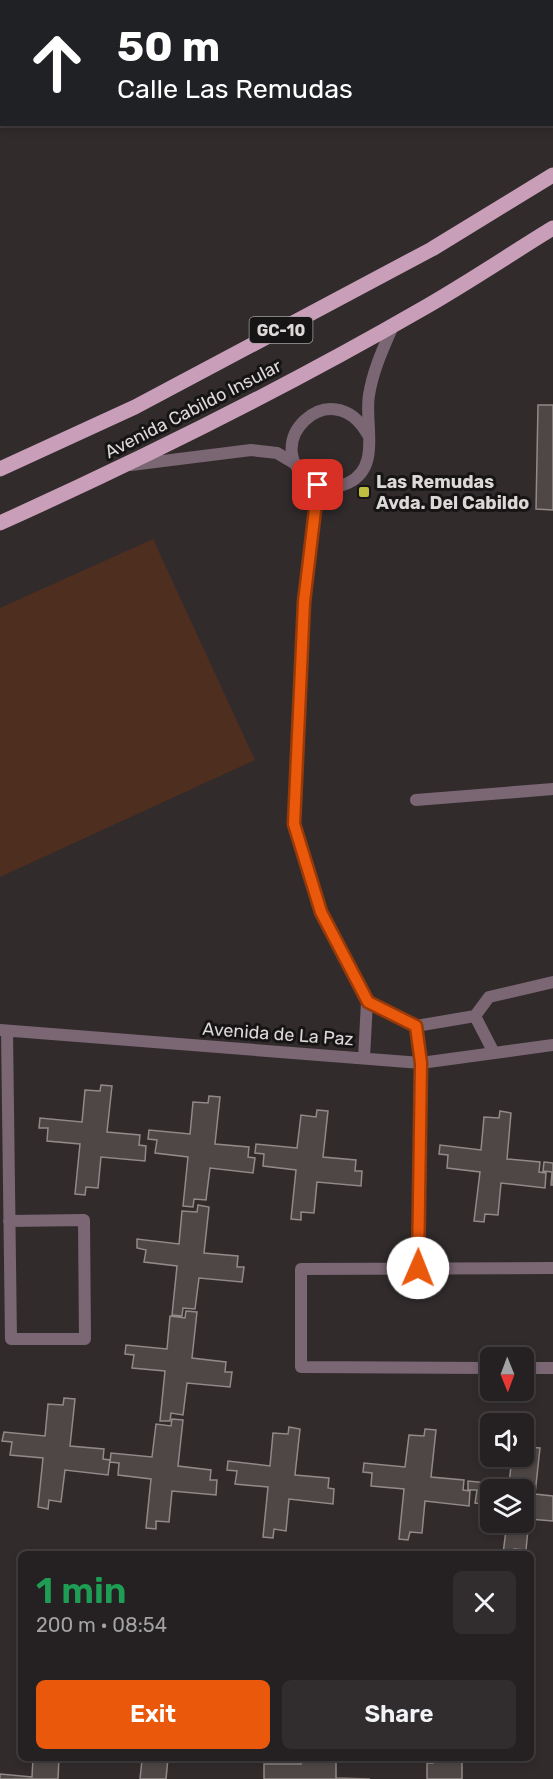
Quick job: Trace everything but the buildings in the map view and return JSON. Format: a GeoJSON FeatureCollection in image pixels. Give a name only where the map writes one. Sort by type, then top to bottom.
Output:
{"type":"FeatureCollection","features":[{"type":"Feature","properties":{"kind":"main road","name":"Avenida Cabildo Insular"},"geometry":{"type":"LineString","coordinates":[[0,469],[135,407],[402,265],[553,175]]}},
{"type":"Feature","properties":{"kind":"main road","name":"Avenida Cabildo Insular"},"geometry":{"type":"LineString","coordinates":[[0,523],[129,465],[393,326],[553,228]]}},
{"type":"Feature","properties":{"kind":"street"},"geometry":{"type":"LineString","coordinates":[[129,465],[251,450],[277,453],[294,463],[304,476],[318,485],[334,487],[349,483],[362,473],[370,455],[369,398],[376,364],[393,326]]}},
{"type":"Feature","properties":{"kind":"street"},"geometry":{"type":"LineString","coordinates":[[294,463],[291,450],[293,436],[300,423],[310,415],[324,409],[350,414],[361,423],[368,435]]}},
{"type":"Feature","properties":{"kind":"street"},"geometry":{"type":"LineString","coordinates":[[318,485],[304,602],[294,824],[321,912],[368,1002],[364,1058]]}},
{"type":"Feature","properties":{"kind":"street"},"geometry":{"type":"LineString","coordinates":[[416,800],[553,789]]}},
{"type":"Feature","properties":{"kind":"street"},"geometry":{"type":"LineString","coordinates":[[368,1002],[416,1026],[475,1016],[489,997],[553,982]]}},
{"type":"Feature","properties":{"kind":"street"},"geometry":{"type":"LineString","coordinates":[[475,1016],[494,1053]]}},
{"type":"Feature","properties":{"kind":"street"},"geometry":{"type":"LineString","coordinates":[[416,1026],[421,1063],[418,1268]]}},
{"type":"Feature","properties":{"kind":"street"},"geometry":{"type":"LineString","coordinates":[[3,1030],[11,1339],[86,1339],[84,1220],[9,1221]]}},
{"type":"Feature","properties":{"kind":"street","name":"Avenida de La Paz"},"geometry":{"type":"LineString","coordinates":[[3,1030],[421,1063],[553,1045]]}},
{"type":"Feature","properties":{"kind":"street"},"geometry":{"type":"LineString","coordinates":[[480,1368],[301,1367],[301,1269],[553,1268]]}},
{"type":"Feature","properties":{"kind":"street"},"geometry":{"type":"LineString","coordinates":[[534,1368],[553,1368]]}},
{"type":"Feature","properties":{"kind":"shaded area"},"geometry":{"type":"Polygon","coordinates":[[[153,539],[255,760],[0,877],[0,608],[153,539]]]}},
{"type":"Feature","properties":{"kind":"place","name":"Las Remudas Avda. Del Cabildo"},"geometry":{"type":"Point","coordinates":[364,492]}},
{"type":"Feature","properties":{"kind":"route"},"geometry":{"type":"LineString","coordinates":[[318,485],[304,602],[294,824],[321,912],[368,1002],[416,1026],[421,1063],[418,1268]]}}]}
